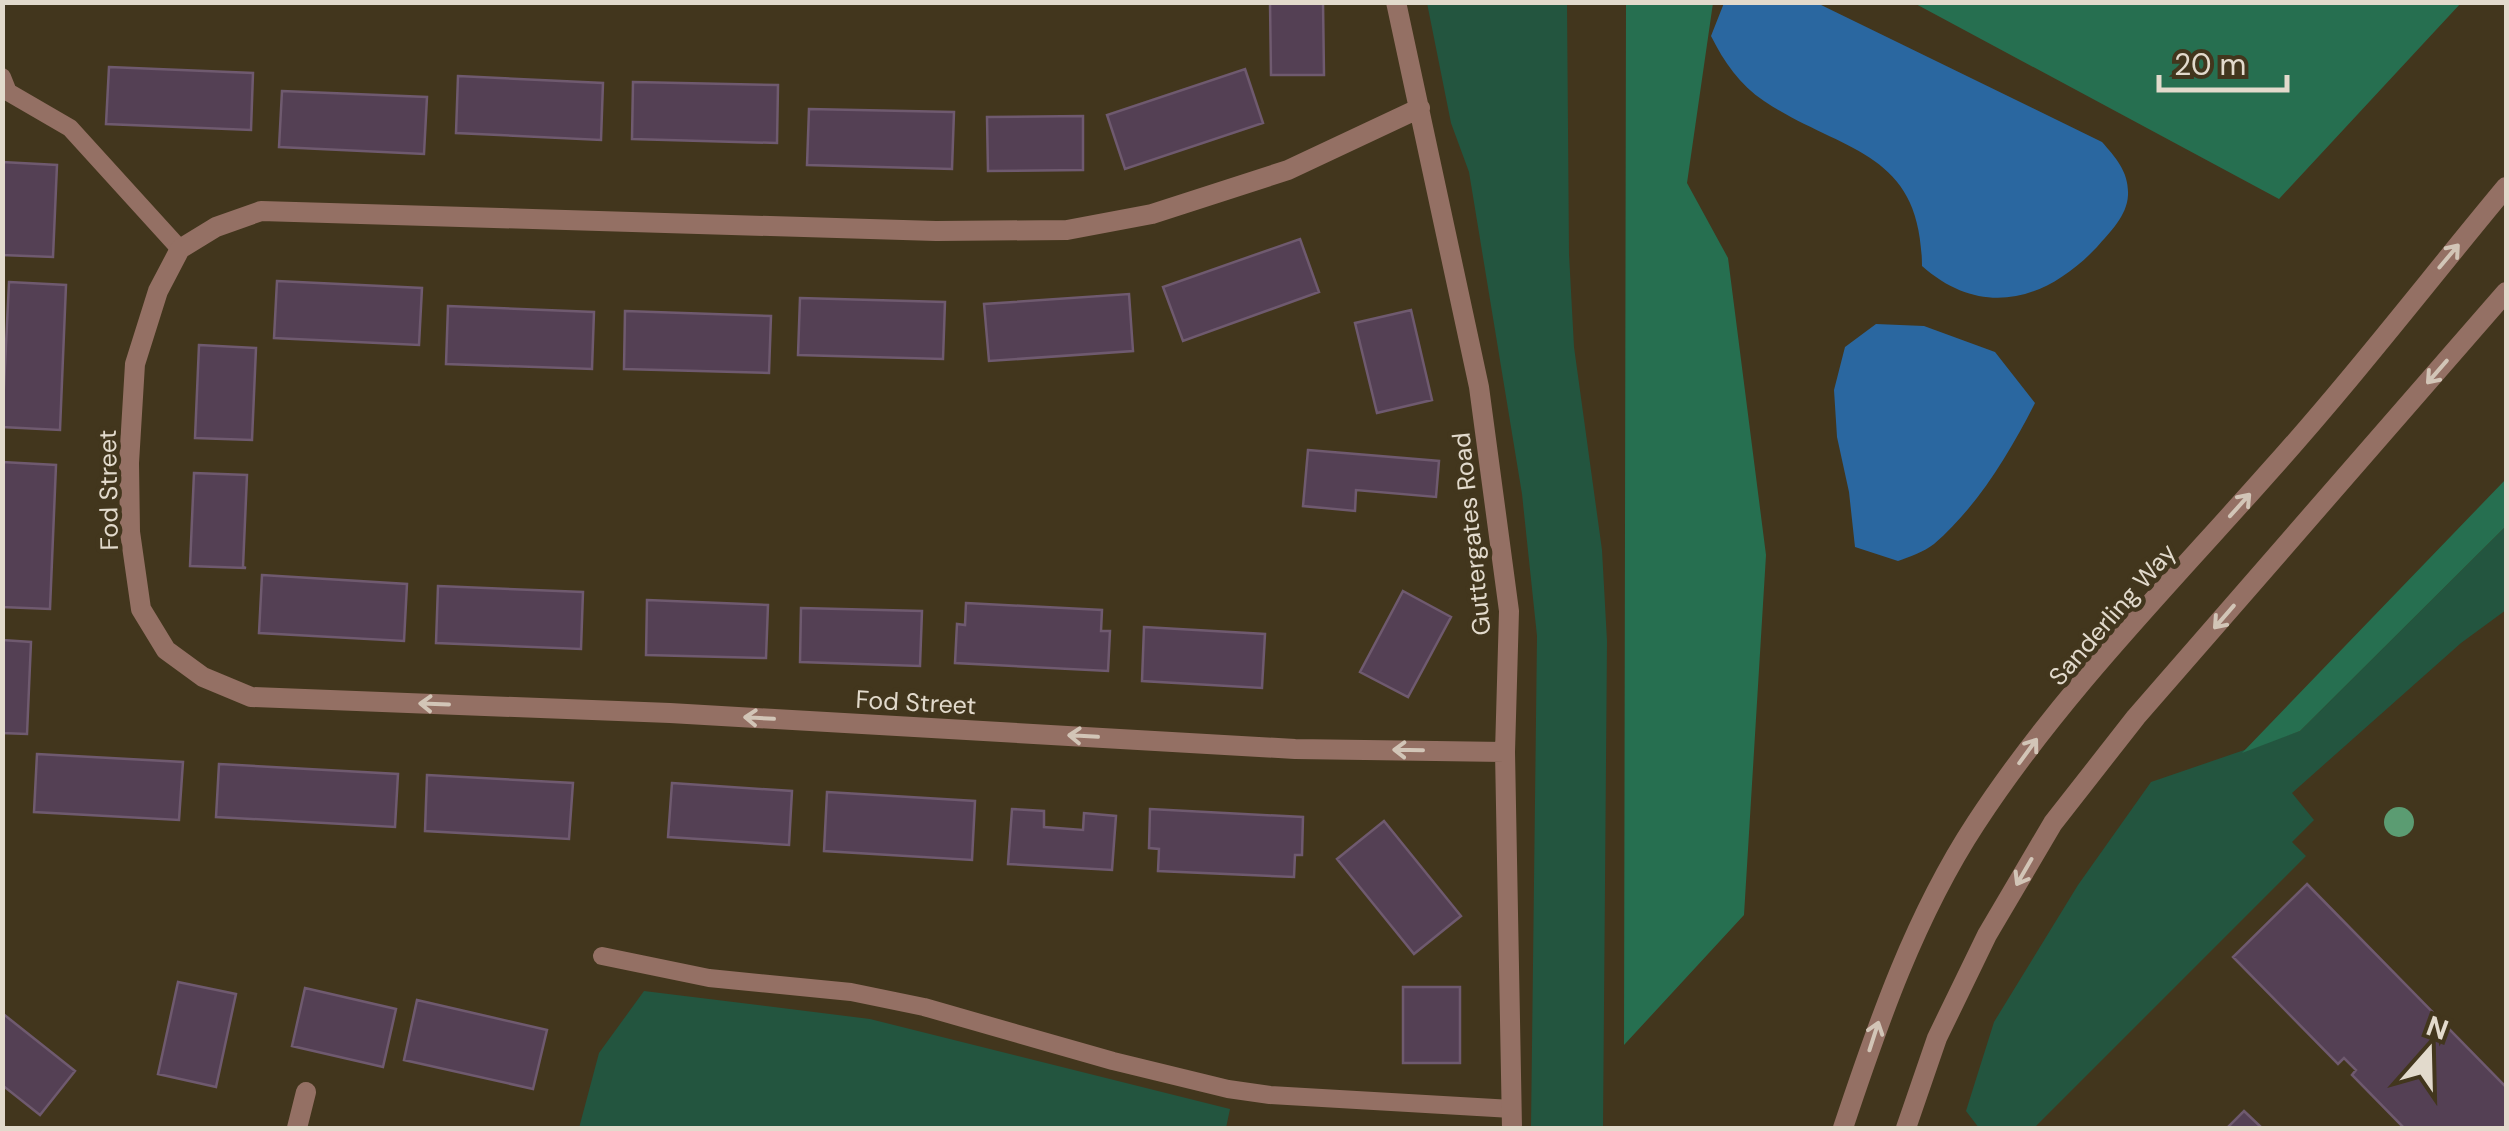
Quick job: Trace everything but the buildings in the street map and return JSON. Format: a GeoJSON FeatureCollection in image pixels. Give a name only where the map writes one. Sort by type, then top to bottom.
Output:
{"type":"FeatureCollection","features":[{"type":"Feature","properties":{"kind":"street","name":"Guttergates Road"},"geometry":{"type":"LineString","coordinates":[[1396,2],[1479,387],[1509,611],[1505,752],[1512,1119]]}},
{"type":"Feature","properties":{"kind":"street"},"geometry":{"type":"LineString","coordinates":[[180,249],[216,227],[261,211],[936,230],[1067,230],[1152,214],[1288,170],[1420,108]]}},
{"type":"Feature","properties":{"kind":"street","name":"Sanderling Way"},"geometry":{"type":"LineString","coordinates":[[1844,1128],[1882,1012],[1927,912],[1975,824],[2037,738],[2277,464],[2506,187]]}},
{"type":"Feature","properties":{"kind":"street","name":"Fod Street"},"geometry":{"type":"LineString","coordinates":[[180,249],[158,290],[135,364],[130,514],[141,610],[166,650],[203,677],[251,697],[670,713],[1295,748],[1505,752]]}},
{"type":"Feature","properties":{"kind":"street"},"geometry":{"type":"LineString","coordinates":[[1906,1128],[1936,1038],[1987,935],[2053,822],[2136,717],[2506,292]]}},
{"type":"Feature","properties":{"kind":"street"},"geometry":{"type":"LineString","coordinates":[[297,1128],[306,1092]]}},
{"type":"Feature","properties":{"kind":"lane"},"geometry":{"type":"LineString","coordinates":[[2,77],[8,92],[70,128],[180,249]]}},
{"type":"Feature","properties":{"kind":"lane"},"geometry":{"type":"LineString","coordinates":[[602,956],[709,978],[852,992],[924,1007],[1228,1089],[1512,1119]]}},
{"type":"Feature","properties":{"kind":"green space"},"geometry":{"type":"Polygon","coordinates":[[[2461,2],[2279,199],[1914,3],[2461,2]]]}},
{"type":"Feature","properties":{"kind":"green space"},"geometry":{"type":"Polygon","coordinates":[[[1427,3],[1567,3],[1569,254],[1574,347],[1602,550],[1607,641],[1603,1128],[1531,1128],[1537,636],[1522,494],[1469,172],[1451,123],[1427,3]]]}},
{"type":"Feature","properties":{"kind":"green space"},"geometry":{"type":"Polygon","coordinates":[[[1626,3],[1713,3],[1687,183],[1728,258],[1766,555],[1744,915],[1624,1045],[1626,3]]]}},
{"type":"Feature","properties":{"kind":"green space"},"geometry":{"type":"Polygon","coordinates":[[[2506,479],[2506,526],[2300,731],[2242,753],[2506,479]]]}},
{"type":"Feature","properties":{"kind":"green space"},"geometry":{"type":"Polygon","coordinates":[[[2506,526],[2506,610],[2461,643],[2292,793],[2314,820],[2292,842],[2306,856],[2034,1128],[1979,1128],[1966,1111],[1994,1022],[2078,885],[2151,782],[2300,731],[2506,526]]]}},
{"type":"Feature","properties":{"kind":"green space"},"geometry":{"type":"Polygon","coordinates":[[[644,991],[870,1019],[1230,1109],[1226,1128],[579,1128],[599,1053],[644,991]]]}},
{"type":"Feature","properties":{"kind":"water"},"geometry":{"type":"Polygon","coordinates":[[[1724,3],[1817,3],[2102,142],[2126,179],[2127,203],[2121,217],[2077,265],[2035,291],[1990,298],[1945,283],[1922,266],[1918,227],[1908,198],[1892,176],[1872,159],[1764,101],[1733,72],[1711,36],[1724,3]]]}},
{"type":"Feature","properties":{"kind":"water"},"geometry":{"type":"Polygon","coordinates":[[[1876,324],[1924,326],[1995,352],[2035,403],[2003,460],[1964,514],[1930,547],[1898,561],[1855,547],[1837,437],[1834,390],[1845,347],[1876,324]]]}}]}
